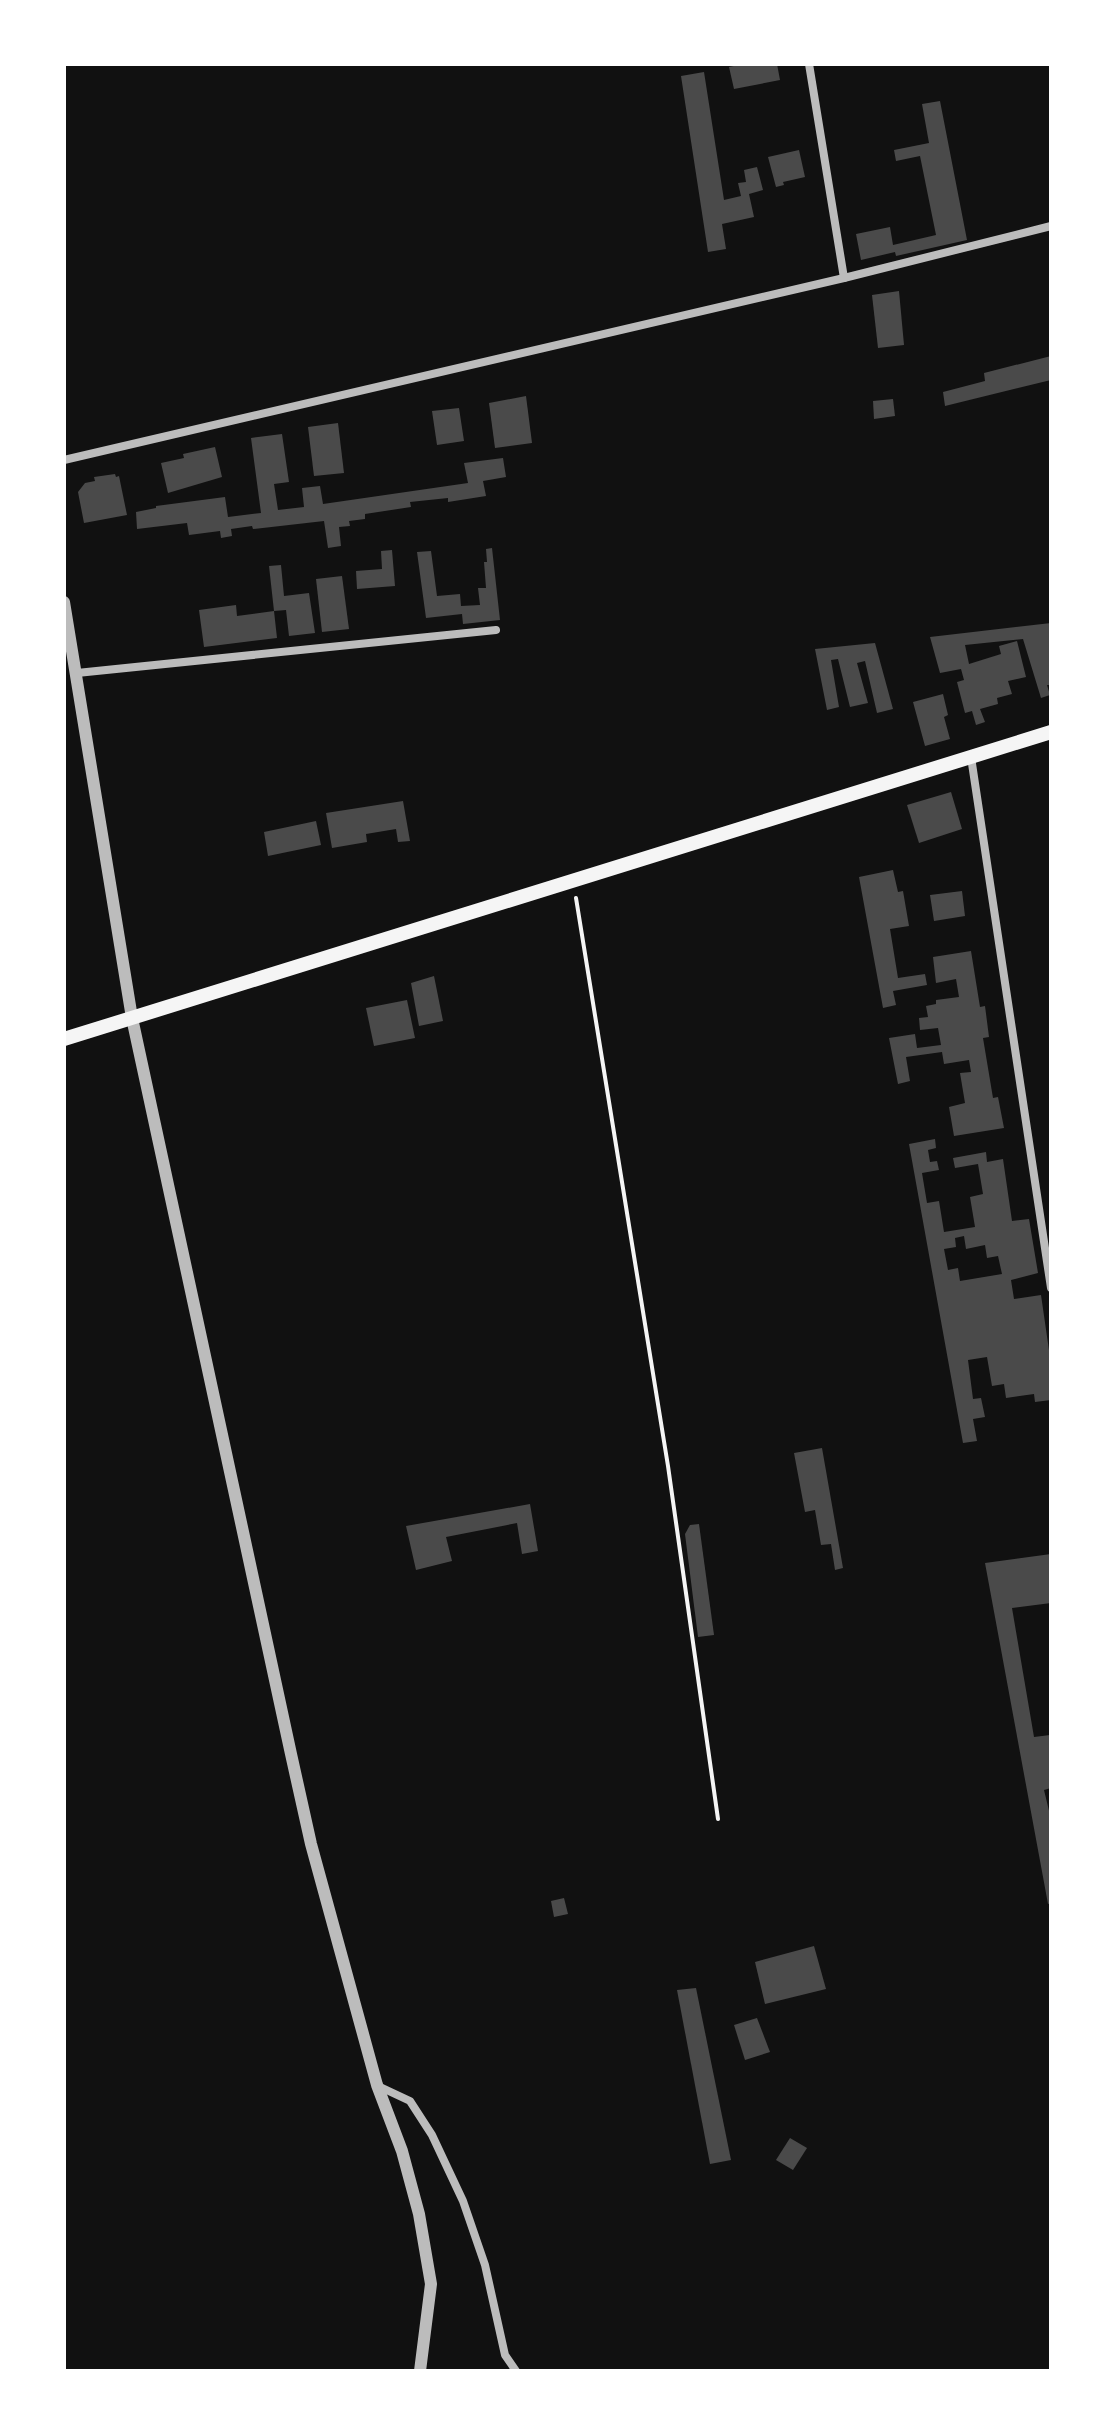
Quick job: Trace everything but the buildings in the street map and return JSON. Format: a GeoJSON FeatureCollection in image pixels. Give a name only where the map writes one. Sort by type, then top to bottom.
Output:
{"type":"FeatureCollection","features":[{"type":"Feature","properties":{"kind":"main road"},"geometry":{"type":"LineString","coordinates":[[64,1039],[1051,732]]}},
{"type":"Feature","properties":{"kind":"street"},"geometry":{"type":"LineString","coordinates":[[809,64],[844,278]]}},
{"type":"Feature","properties":{"kind":"street"},"geometry":{"type":"LineString","coordinates":[[64,460],[844,278],[1051,226]]}},
{"type":"Feature","properties":{"kind":"street"},"geometry":{"type":"LineString","coordinates":[[64,602],[132,1018],[301,1799],[377,2085],[402,2151],[419,2214],[431,2284],[420,2371]]}},
{"type":"Feature","properties":{"kind":"street"},"geometry":{"type":"LineString","coordinates":[[77,673],[496,630]]}},
{"type":"Feature","properties":{"kind":"street"},"geometry":{"type":"LineString","coordinates":[[971,757],[1051,1288]]}},
{"type":"Feature","properties":{"kind":"street"},"geometry":{"type":"LineString","coordinates":[[377,2085],[410,2101],[432,2135],[463,2201],[485,2265],[505,2355],[516,2371]]}},
{"type":"Feature","properties":{"kind":"path"},"geometry":{"type":"LineString","coordinates":[[572,880],[582,920],[668,1466],[718,1819]]}}]}
